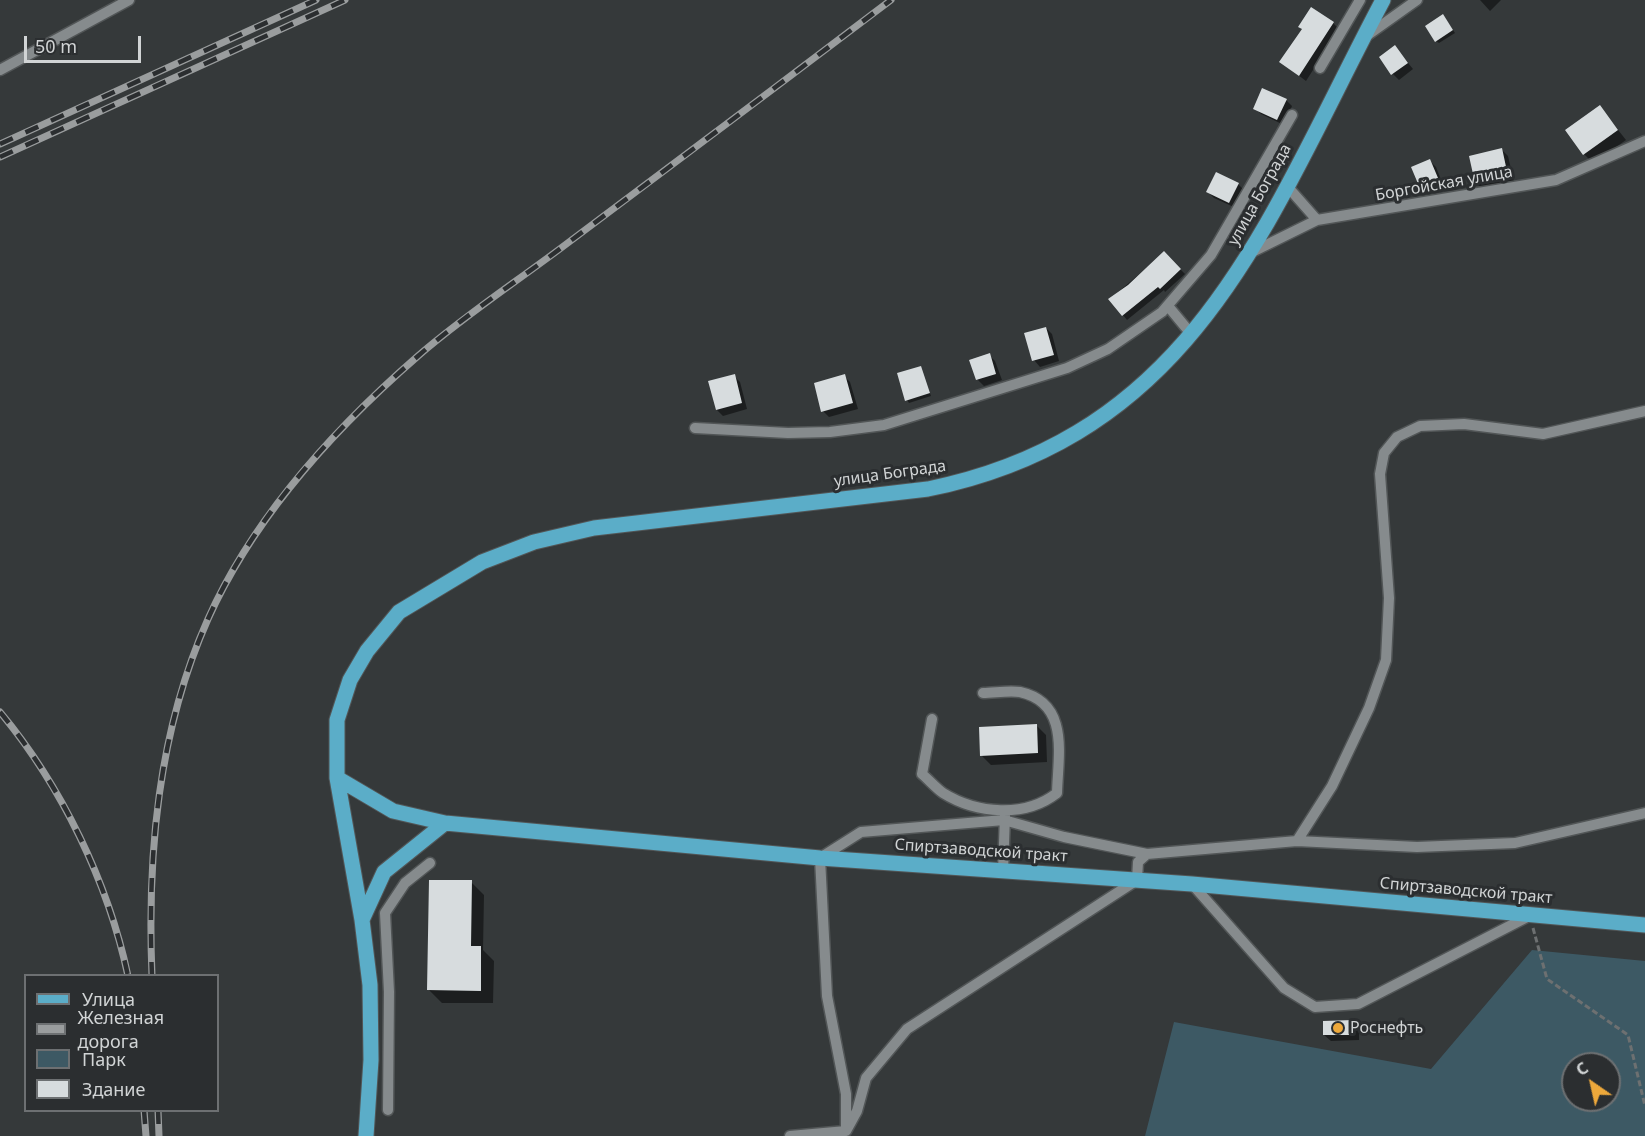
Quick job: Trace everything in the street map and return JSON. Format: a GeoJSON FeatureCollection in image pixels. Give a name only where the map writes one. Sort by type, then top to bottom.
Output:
{"type":"FeatureCollection","features":[{"type":"Feature","properties":{"kind":"main road","name":"улица Бограда"},"geometry":{"type":"LineString","coordinates":[[366,1136],[371,1060],[370,992],[362,920],[337,778],[337,720],[350,680],[367,651],[399,612],[482,562],[534,542],[594,528],[928,489],[1013,466],[1051,449],[1127,399],[1192,335],[1219,300],[1287,186],[1383,0]]}},
{"type":"Feature","properties":{"kind":"main road","name":"Спиртзаводской тракт"},"geometry":{"type":"LineString","coordinates":[[337,778],[393,810],[445,823],[820,858],[1192,884],[1645,925]]}},
{"type":"Feature","properties":{"kind":"main road"},"geometry":{"type":"LineString","coordinates":[[362,920],[384,872],[445,823]]}},
{"type":"Feature","properties":{"kind":"street"},"geometry":{"type":"LineString","coordinates":[[0,70],[129,0]]}},
{"type":"Feature","properties":{"kind":"street"},"geometry":{"type":"LineString","coordinates":[[1320,68],[1360,0]]}},
{"type":"Feature","properties":{"kind":"street"},"geometry":{"type":"LineString","coordinates":[[1363,39],[1417,0]]}},
{"type":"Feature","properties":{"kind":"street"},"geometry":{"type":"LineString","coordinates":[[695,428],[798,433],[830,432],[884,425],[1067,368],[1108,349],[1168,306],[1211,255],[1292,115]]}},
{"type":"Feature","properties":{"kind":"street","name":"Боргойская улица"},"geometry":{"type":"LineString","coordinates":[[1247,254],[1317,220],[1556,180],[1645,141]]}},
{"type":"Feature","properties":{"kind":"street"},"geometry":{"type":"LineString","coordinates":[[1287,186],[1317,220]]}},
{"type":"Feature","properties":{"kind":"street"},"geometry":{"type":"LineString","coordinates":[[1168,306],[1192,335]]}},
{"type":"Feature","properties":{"kind":"street"},"geometry":{"type":"LineString","coordinates":[[1297,841],[1332,786],[1369,708],[1386,660],[1389,598],[1380,474],[1384,453],[1397,437],[1420,426],[1464,424],[1543,434],[1645,411]]}},
{"type":"Feature","properties":{"kind":"street"},"geometry":{"type":"LineString","coordinates":[[845,1133],[846,1094],[827,996],[820,858],[861,832],[1005,816],[1043,804],[1057,793],[1059,726],[1042,700],[1019,692],[983,693]]}},
{"type":"Feature","properties":{"kind":"street"},"geometry":{"type":"LineString","coordinates":[[932,719],[922,774],[943,793],[1064,837],[1147,854],[1297,841],[1417,847],[1515,843],[1645,813]]}},
{"type":"Feature","properties":{"kind":"street"},"geometry":{"type":"LineString","coordinates":[[1003,871],[1005,816]]}},
{"type":"Feature","properties":{"kind":"street"},"geometry":{"type":"LineString","coordinates":[[845,1133],[857,1111],[866,1078],[907,1029],[1137,880],[1138,862],[1147,854]]}},
{"type":"Feature","properties":{"kind":"street"},"geometry":{"type":"LineString","coordinates":[[388,1110],[389,992],[385,913],[405,883],[430,863]]}},
{"type":"Feature","properties":{"kind":"street"},"geometry":{"type":"LineString","coordinates":[[1192,884],[1284,988],[1315,1007],[1358,1004],[1530,916]]}},
{"type":"Feature","properties":{"kind":"street"},"geometry":{"type":"LineString","coordinates":[[370,992],[389,992]]}},
{"type":"Feature","properties":{"kind":"street"},"geometry":{"type":"LineString","coordinates":[[790,1136],[845,1133]]}},
{"type":"Feature","properties":{"kind":"path"},"geometry":{"type":"LineString","coordinates":[[1530,916],[1547,979],[1628,1035],[1645,1106]]}},
{"type":"Feature","properties":{"kind":"green space"},"geometry":{"type":"Polygon","coordinates":[[[1532,950],[1645,961],[1645,1136],[1145,1136],[1174,1022],[1431,1069],[1532,950]]]}},
{"type":"Feature","properties":{"kind":"building"},"geometry":{"type":"Polygon","coordinates":[[[1311,7],[1334,22],[1299,76],[1279,62],[1302,29],[1298,27],[1311,7]]]}},
{"type":"Feature","properties":{"kind":"building"},"geometry":{"type":"Polygon","coordinates":[[[1443,14],[1453,30],[1435,42],[1425,26],[1443,14]]]}},
{"type":"Feature","properties":{"kind":"building"},"geometry":{"type":"Polygon","coordinates":[[[1395,45],[1408,63],[1391,75],[1379,57],[1395,45]]]}},
{"type":"Feature","properties":{"kind":"building"},"geometry":{"type":"Polygon","coordinates":[[[1262,88],[1287,99],[1277,120],[1253,109],[1262,88]]]}},
{"type":"Feature","properties":{"kind":"building"},"geometry":{"type":"Polygon","coordinates":[[[1600,105],[1618,130],[1583,155],[1565,130],[1600,105]]]}},
{"type":"Feature","properties":{"kind":"building"},"geometry":{"type":"Polygon","coordinates":[[[1502,148],[1508,176],[1475,183],[1469,156],[1502,148]]]}},
{"type":"Feature","properties":{"kind":"building"},"geometry":{"type":"Polygon","coordinates":[[[1430,159],[1438,178],[1419,186],[1411,167],[1430,159]]]}},
{"type":"Feature","properties":{"kind":"building"},"geometry":{"type":"Polygon","coordinates":[[[1216,172],[1239,183],[1229,203],[1206,192],[1216,172]]]}},
{"type":"Feature","properties":{"kind":"building"},"geometry":{"type":"Polygon","coordinates":[[[1164,251],[1181,269],[1160,289],[1158,287],[1122,316],[1108,299],[1128,285],[1164,251]]]}},
{"type":"Feature","properties":{"kind":"building"},"geometry":{"type":"Polygon","coordinates":[[[1046,327],[1054,355],[1032,361],[1024,333],[1046,327]]]}},
{"type":"Feature","properties":{"kind":"building"},"geometry":{"type":"Polygon","coordinates":[[[990,353],[996,374],[976,380],[969,360],[990,353]]]}},
{"type":"Feature","properties":{"kind":"building"},"geometry":{"type":"Polygon","coordinates":[[[921,366],[930,393],[905,401],[897,373],[921,366]]]}},
{"type":"Feature","properties":{"kind":"building"},"geometry":{"type":"Polygon","coordinates":[[[735,374],[742,403],[716,410],[708,381],[735,374]]]}},
{"type":"Feature","properties":{"kind":"building"},"geometry":{"type":"Polygon","coordinates":[[[845,374],[853,403],[821,412],[814,383],[845,374]]]}},
{"type":"Feature","properties":{"kind":"building"},"geometry":{"type":"Polygon","coordinates":[[[1037,724],[1038,753],[980,756],[979,727],[1037,724]]]}},
{"type":"Feature","properties":{"kind":"building"},"geometry":{"type":"Polygon","coordinates":[[[429,880],[472,880],[471,946],[481,946],[481,991],[427,990],[429,880]]]}},
{"type":"Feature","properties":{"kind":"building","name":"Роснефть"},"geometry":{"type":"Polygon","coordinates":[[[1353,1020],[1354,1035],[1323,1035],[1323,1021],[1353,1020]]]}},
{"type":"Feature","properties":{"kind":"railway"},"geometry":{"type":"LineString","coordinates":[[0,144],[316,0]]}},
{"type":"Feature","properties":{"kind":"railway"},"geometry":{"type":"LineString","coordinates":[[0,157],[345,0]]}},
{"type":"Feature","properties":{"kind":"railway"},"geometry":{"type":"LineString","coordinates":[[152,974],[154,839],[159,794],[177,705],[208,619],[248,545],[273,510],[299,476],[356,413],[436,341],[891,0]]}},
{"type":"Feature","properties":{"kind":"railway"},"geometry":{"type":"LineString","coordinates":[[0,712],[43,771],[79,836],[108,905],[127,974]]}},
{"type":"Feature","properties":{"kind":"railway"},"geometry":{"type":"LineString","coordinates":[[144,1112],[146,1136]]}},
{"type":"Feature","properties":{"kind":"railway"},"geometry":{"type":"LineString","coordinates":[[158,1112],[159,1136]]}},
{"type":"Feature","properties":{"kind":"place","name":"Роснефть"},"geometry":{"type":"Point","coordinates":[1338,1028]}}]}
